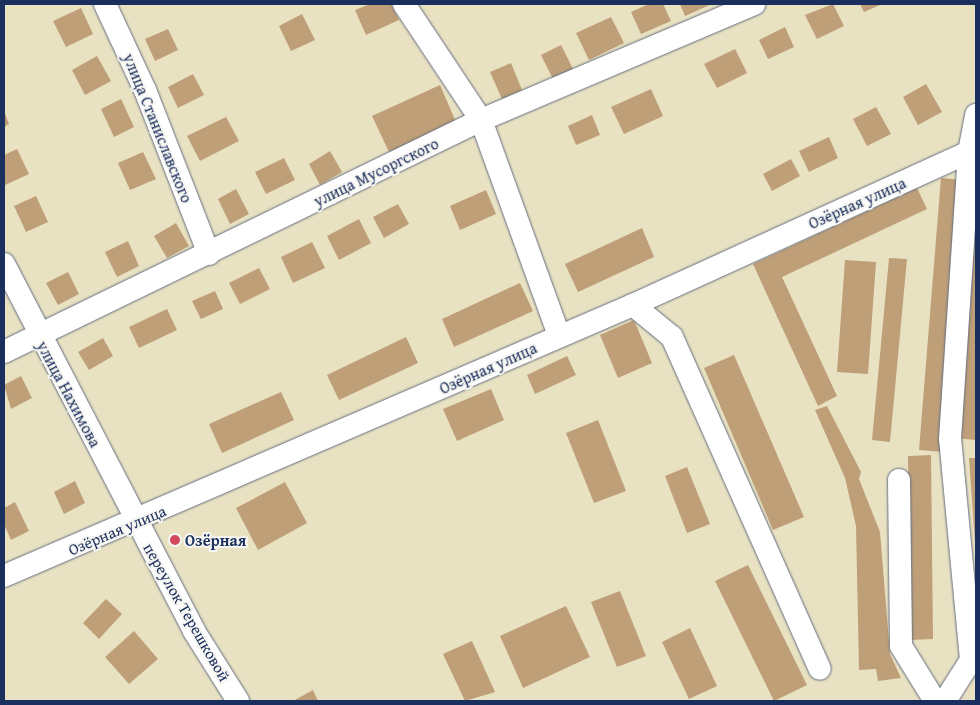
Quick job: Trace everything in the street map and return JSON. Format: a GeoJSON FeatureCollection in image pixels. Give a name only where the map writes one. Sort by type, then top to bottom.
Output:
{"type":"FeatureCollection","features":[{"type":"Feature","properties":{"kind":"street","name":"улица Станиславского"},"geometry":{"type":"LineString","coordinates":[[105,4],[145,90],[209,254]]}},
{"type":"Feature","properties":{"kind":"street"},"geometry":{"type":"LineString","coordinates":[[404,4],[481,120],[559,336]]}},
{"type":"Feature","properties":{"kind":"street","name":"улица Мусоргского"},"geometry":{"type":"LineString","coordinates":[[4,352],[39,337],[481,120],[754,4]]}},
{"type":"Feature","properties":{"kind":"street"},"geometry":{"type":"LineString","coordinates":[[945,701],[971,660],[950,439],[968,152],[976,115]]}},
{"type":"Feature","properties":{"kind":"street","name":"Озёрная улица"},"geometry":{"type":"LineString","coordinates":[[4,576],[137,523],[633,305],[968,152]]}},
{"type":"Feature","properties":{"kind":"street","name":"улица Нахимова"},"geometry":{"type":"LineString","coordinates":[[4,264],[39,337],[137,523]]}},
{"type":"Feature","properties":{"kind":"street"},"geometry":{"type":"LineString","coordinates":[[633,305],[672,337],[820,669]]}},
{"type":"Feature","properties":{"kind":"street"},"geometry":{"type":"LineString","coordinates":[[899,480],[901,646],[935,701]]}},
{"type":"Feature","properties":{"kind":"street","name":"переулок Терешковой"},"geometry":{"type":"LineString","coordinates":[[137,523],[238,701]]}},
{"type":"Feature","properties":{"kind":"building"},"geometry":{"type":"Polygon","coordinates":[[[370,4],[391,4],[399,20],[366,35],[355,10],[370,4]]]}},
{"type":"Feature","properties":{"kind":"building"},"geometry":{"type":"Polygon","coordinates":[[[649,4],[663,4],[671,21],[641,34],[631,12],[649,4]]]}},
{"type":"Feature","properties":{"kind":"building"},"geometry":{"type":"Polygon","coordinates":[[[680,4],[712,4],[685,16],[680,4]]]}},
{"type":"Feature","properties":{"kind":"building"},"geometry":{"type":"Polygon","coordinates":[[[833,4],[844,26],[817,39],[805,15],[833,4]]]}},
{"type":"Feature","properties":{"kind":"building"},"geometry":{"type":"Polygon","coordinates":[[[860,4],[882,4],[864,12],[860,4]]]}},
{"type":"Feature","properties":{"kind":"building"},"geometry":{"type":"Polygon","coordinates":[[[81,8],[93,34],[66,47],[53,21],[81,8]]]}},
{"type":"Feature","properties":{"kind":"building"},"geometry":{"type":"Polygon","coordinates":[[[302,14],[315,40],[291,51],[279,26],[302,14]]]}},
{"type":"Feature","properties":{"kind":"building"},"geometry":{"type":"Polygon","coordinates":[[[611,17],[624,43],[589,60],[576,33],[611,17]]]}},
{"type":"Feature","properties":{"kind":"building"},"geometry":{"type":"Polygon","coordinates":[[[785,27],[794,47],[768,59],[759,40],[785,27]]]}},
{"type":"Feature","properties":{"kind":"building"},"geometry":{"type":"Polygon","coordinates":[[[168,29],[178,50],[155,61],[145,39],[168,29]]]}},
{"type":"Feature","properties":{"kind":"building"},"geometry":{"type":"Polygon","coordinates":[[[561,45],[573,69],[553,79],[541,55],[561,45]]]}},
{"type":"Feature","properties":{"kind":"building"},"geometry":{"type":"Polygon","coordinates":[[[735,49],[747,73],[717,88],[704,64],[735,49]]]}},
{"type":"Feature","properties":{"kind":"building"},"geometry":{"type":"Polygon","coordinates":[[[97,56],[111,81],[85,95],[72,70],[97,56]]]}},
{"type":"Feature","properties":{"kind":"building"},"geometry":{"type":"Polygon","coordinates":[[[511,63],[522,90],[502,99],[490,72],[511,63]]]}},
{"type":"Feature","properties":{"kind":"building"},"geometry":{"type":"Polygon","coordinates":[[[193,74],[204,95],[178,108],[168,87],[193,74]]]}},
{"type":"Feature","properties":{"kind":"building"},"geometry":{"type":"Polygon","coordinates":[[[926,84],[942,112],[918,125],[903,97],[926,84]]]}},
{"type":"Feature","properties":{"kind":"building"},"geometry":{"type":"Polygon","coordinates":[[[440,85],[456,122],[389,152],[372,116],[440,85]]]}},
{"type":"Feature","properties":{"kind":"building"},"geometry":{"type":"Polygon","coordinates":[[[651,89],[663,116],[624,134],[611,107],[651,89]]]}},
{"type":"Feature","properties":{"kind":"building"},"geometry":{"type":"Polygon","coordinates":[[[121,99],[134,127],[114,137],[101,109],[121,99]]]}},
{"type":"Feature","properties":{"kind":"building"},"geometry":{"type":"Polygon","coordinates":[[[876,107],[891,134],[867,146],[853,119],[876,107]]]}},
{"type":"Feature","properties":{"kind":"building"},"geometry":{"type":"Polygon","coordinates":[[[4,111],[9,124],[4,127],[4,111]]]}},
{"type":"Feature","properties":{"kind":"building"},"geometry":{"type":"Polygon","coordinates":[[[592,115],[600,135],[576,145],[568,126],[592,115]]]}},
{"type":"Feature","properties":{"kind":"building"},"geometry":{"type":"Polygon","coordinates":[[[226,117],[239,141],[200,161],[187,136],[226,117]]]}},
{"type":"Feature","properties":{"kind":"building"},"geometry":{"type":"Polygon","coordinates":[[[829,137],[838,158],[809,172],[799,151],[829,137]]]}},
{"type":"Feature","properties":{"kind":"building"},"geometry":{"type":"Polygon","coordinates":[[[17,149],[29,174],[5,185],[4,155],[17,149]]]}},
{"type":"Feature","properties":{"kind":"building"},"geometry":{"type":"Polygon","coordinates":[[[330,151],[342,172],[320,185],[309,164],[330,151]]]}},
{"type":"Feature","properties":{"kind":"building"},"geometry":{"type":"Polygon","coordinates":[[[143,152],[156,179],[130,190],[118,163],[143,152]]]}},
{"type":"Feature","properties":{"kind":"building"},"geometry":{"type":"Polygon","coordinates":[[[284,158],[295,180],[266,194],[255,172],[284,158]]]}},
{"type":"Feature","properties":{"kind":"building"},"geometry":{"type":"Polygon","coordinates":[[[791,159],[800,176],[772,191],[763,174],[791,159]]]}},
{"type":"Feature","properties":{"kind":"building"},"geometry":{"type":"Polygon","coordinates":[[[941,178],[965,180],[943,452],[919,450],[941,178]]]}},
{"type":"Feature","properties":{"kind":"building"},"geometry":{"type":"Polygon","coordinates":[[[976,186],[976,440],[954,438],[976,186]]]}},
{"type":"Feature","properties":{"kind":"building"},"geometry":{"type":"Polygon","coordinates":[[[917,188],[927,209],[782,277],[837,396],[818,406],[753,264],[917,188]]]}},
{"type":"Feature","properties":{"kind":"building"},"geometry":{"type":"Polygon","coordinates":[[[236,189],[249,214],[230,224],[218,199],[236,189]]]}},
{"type":"Feature","properties":{"kind":"building"},"geometry":{"type":"Polygon","coordinates":[[[486,190],[496,214],[460,230],[450,206],[486,190]]]}},
{"type":"Feature","properties":{"kind":"building"},"geometry":{"type":"Polygon","coordinates":[[[36,196],[48,222],[26,232],[14,206],[36,196]]]}},
{"type":"Feature","properties":{"kind":"building"},"geometry":{"type":"Polygon","coordinates":[[[398,204],[409,224],[384,238],[373,217],[398,204]]]}},
{"type":"Feature","properties":{"kind":"building"},"geometry":{"type":"Polygon","coordinates":[[[359,219],[371,243],[339,260],[327,236],[359,219]]]}},
{"type":"Feature","properties":{"kind":"building"},"geometry":{"type":"Polygon","coordinates":[[[176,223],[189,246],[167,258],[154,236],[176,223]]]}},
{"type":"Feature","properties":{"kind":"building"},"geometry":{"type":"Polygon","coordinates":[[[642,228],[654,257],[578,292],[565,264],[642,228]]]}},
{"type":"Feature","properties":{"kind":"building"},"geometry":{"type":"Polygon","coordinates":[[[128,241],[139,266],[117,277],[105,252],[128,241]]]}},
{"type":"Feature","properties":{"kind":"building"},"geometry":{"type":"Polygon","coordinates":[[[312,242],[325,268],[293,283],[281,257],[312,242]]]}},
{"type":"Feature","properties":{"kind":"building"},"geometry":{"type":"Polygon","coordinates":[[[889,258],[907,259],[890,442],[872,440],[889,258]]]}},
{"type":"Feature","properties":{"kind":"building"},"geometry":{"type":"Polygon","coordinates":[[[845,260],[876,262],[868,374],[837,372],[845,260]]]}},
{"type":"Feature","properties":{"kind":"building"},"geometry":{"type":"Polygon","coordinates":[[[259,268],[270,289],[240,304],[229,283],[259,268]]]}},
{"type":"Feature","properties":{"kind":"building"},"geometry":{"type":"Polygon","coordinates":[[[68,272],[79,294],[58,305],[46,283],[68,272]]]}},
{"type":"Feature","properties":{"kind":"building"},"geometry":{"type":"Polygon","coordinates":[[[520,283],[533,311],[454,347],[442,319],[520,283]]]}},
{"type":"Feature","properties":{"kind":"building"},"geometry":{"type":"Polygon","coordinates":[[[215,291],[223,309],[201,319],[192,301],[215,291]]]}},
{"type":"Feature","properties":{"kind":"building"},"geometry":{"type":"Polygon","coordinates":[[[167,309],[177,330],[139,348],[129,327],[167,309]]]}},
{"type":"Feature","properties":{"kind":"building"},"geometry":{"type":"Polygon","coordinates":[[[634,320],[652,363],[618,378],[600,335],[634,320]]]}},
{"type":"Feature","properties":{"kind":"building"},"geometry":{"type":"Polygon","coordinates":[[[406,337],[418,363],[339,400],[327,375],[406,337]]]}},
{"type":"Feature","properties":{"kind":"building"},"geometry":{"type":"Polygon","coordinates":[[[103,338],[113,356],[89,370],[78,352],[103,338]]]}},
{"type":"Feature","properties":{"kind":"building"},"geometry":{"type":"Polygon","coordinates":[[[734,355],[804,517],[773,530],[704,368],[734,355]]]}},
{"type":"Feature","properties":{"kind":"building"},"geometry":{"type":"Polygon","coordinates":[[[567,356],[576,375],[535,394],[527,375],[567,356]]]}},
{"type":"Feature","properties":{"kind":"building"},"geometry":{"type":"Polygon","coordinates":[[[21,376],[32,398],[11,409],[4,385],[21,376]]]}},
{"type":"Feature","properties":{"kind":"building"},"geometry":{"type":"Polygon","coordinates":[[[491,389],[504,420],[457,441],[443,409],[491,389]]]}},
{"type":"Feature","properties":{"kind":"building"},"geometry":{"type":"Polygon","coordinates":[[[281,392],[294,420],[222,453],[209,424],[281,392]]]}},
{"type":"Feature","properties":{"kind":"building"},"geometry":{"type":"Polygon","coordinates":[[[827,406],[861,472],[859,479],[880,532],[890,654],[901,678],[878,681],[876,669],[859,670],[856,526],[845,478],[815,410],[827,406]]]}},
{"type":"Feature","properties":{"kind":"building"},"geometry":{"type":"Polygon","coordinates":[[[598,420],[626,491],[594,503],[566,433],[598,420]]]}},
{"type":"Feature","properties":{"kind":"building"},"geometry":{"type":"Polygon","coordinates":[[[931,455],[933,639],[910,640],[908,456],[931,455]]]}},
{"type":"Feature","properties":{"kind":"building"},"geometry":{"type":"Polygon","coordinates":[[[969,458],[976,458],[976,543],[975,543],[969,458]]]}},
{"type":"Feature","properties":{"kind":"building"},"geometry":{"type":"Polygon","coordinates":[[[687,467],[710,524],[687,533],[665,476],[687,467]]]}},
{"type":"Feature","properties":{"kind":"building"},"geometry":{"type":"Polygon","coordinates":[[[75,481],[85,503],[64,514],[54,492],[75,481]]]}},
{"type":"Feature","properties":{"kind":"building"},"geometry":{"type":"Polygon","coordinates":[[[285,482],[307,523],[258,550],[236,508],[285,482]]]}},
{"type":"Feature","properties":{"kind":"building"},"geometry":{"type":"Polygon","coordinates":[[[15,502],[29,531],[11,540],[4,524],[4,508],[15,502]]]}},
{"type":"Feature","properties":{"kind":"building"},"geometry":{"type":"Polygon","coordinates":[[[748,565],[807,685],[774,701],[715,581],[748,565]]]}},
{"type":"Feature","properties":{"kind":"building"},"geometry":{"type":"Polygon","coordinates":[[[620,591],[646,656],[617,667],[591,602],[620,591]]]}},
{"type":"Feature","properties":{"kind":"building"},"geometry":{"type":"Polygon","coordinates":[[[106,599],[122,614],[99,639],[83,623],[106,599]]]}},
{"type":"Feature","properties":{"kind":"building"},"geometry":{"type":"Polygon","coordinates":[[[566,606],[590,657],[523,688],[500,636],[566,606]]]}},
{"type":"Feature","properties":{"kind":"building"},"geometry":{"type":"Polygon","coordinates":[[[690,628],[717,686],[689,699],[662,642],[690,628]]]}},
{"type":"Feature","properties":{"kind":"building"},"geometry":{"type":"Polygon","coordinates":[[[134,631],[158,659],[129,684],[105,657],[134,631]]]}},
{"type":"Feature","properties":{"kind":"building"},"geometry":{"type":"Polygon","coordinates":[[[472,641],[495,692],[465,701],[443,654],[472,641]]]}},
{"type":"Feature","properties":{"kind":"building"},"geometry":{"type":"Polygon","coordinates":[[[313,690],[318,701],[293,701],[313,690]]]}},
{"type":"Feature","properties":{"kind":"place","name":"Озёрная"},"geometry":{"type":"Point","coordinates":[175,540]}}]}
